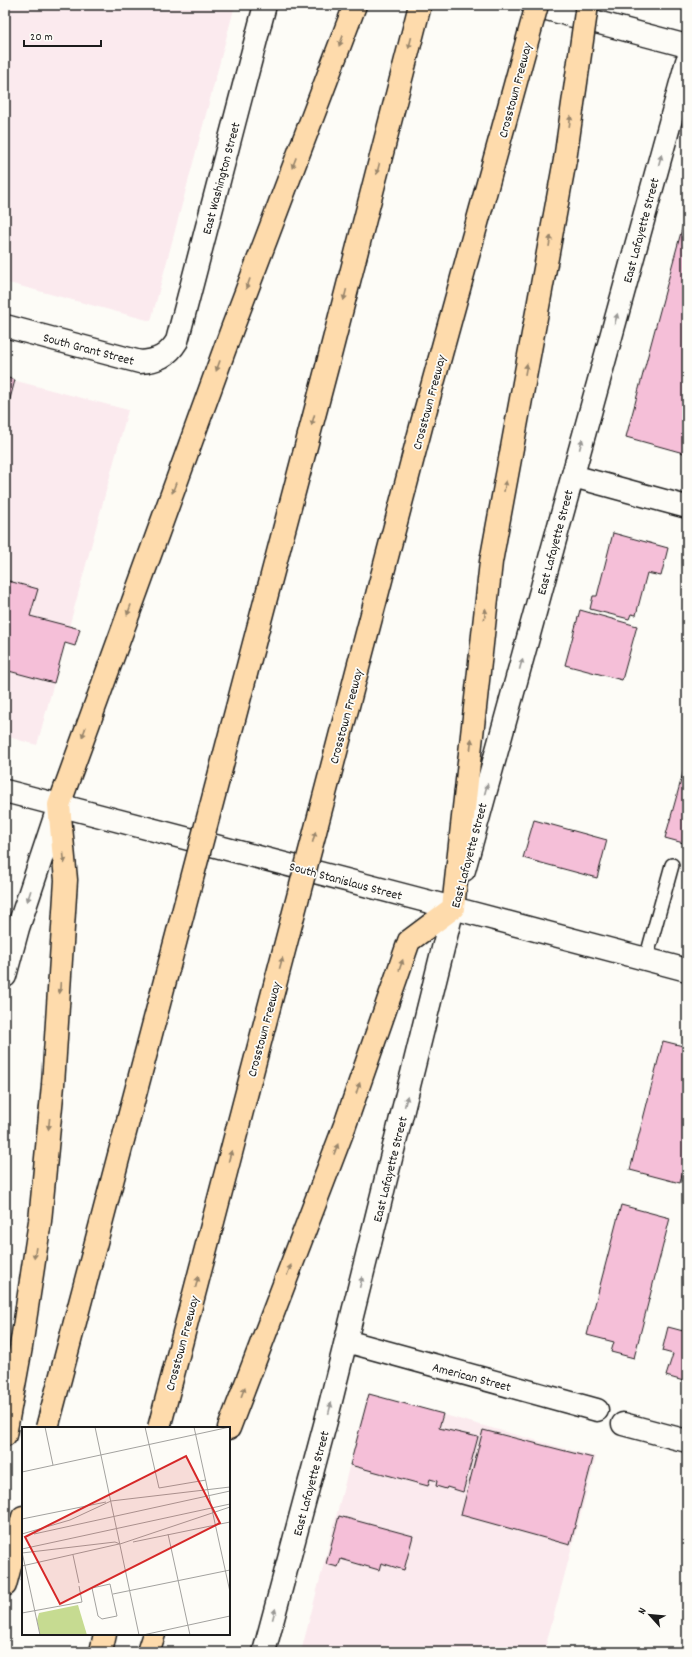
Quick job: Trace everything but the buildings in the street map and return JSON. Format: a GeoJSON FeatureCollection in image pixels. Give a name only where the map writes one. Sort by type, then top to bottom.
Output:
{"type":"FeatureCollection","features":[{"type":"Feature","properties":{"kind":"highway"},"geometry":{"type":"LineString","coordinates":[[5,1435],[21,1347],[40,1221],[53,1085],[66,880],[59,806],[232,329],[355,5]]}},
{"type":"Feature","properties":{"kind":"highway"},"geometry":{"type":"LineString","coordinates":[[46,1427],[328,363],[420,5]]}},
{"type":"Feature","properties":{"kind":"highway","name":"Crosstown Freeway"},"geometry":{"type":"LineString","coordinates":[[159,1427],[418,438],[537,5]]}},
{"type":"Feature","properties":{"kind":"highway"},"geometry":{"type":"LineString","coordinates":[[229,1427],[345,1124],[409,941],[453,908],[491,562],[565,160],[587,5]]}},
{"type":"Feature","properties":{"kind":"highway"},"geometry":{"type":"LineString","coordinates":[[5,1585],[22,1521]]}},
{"type":"Feature","properties":{"kind":"highway"},"geometry":{"type":"LineString","coordinates":[[101,1652],[105,1635]]}},
{"type":"Feature","properties":{"kind":"highway"},"geometry":{"type":"LineString","coordinates":[[148,1652],[154,1635]]}},
{"type":"Feature","properties":{"kind":"street","name":"East Washington Street"},"geometry":{"type":"LineString","coordinates":[[172,350],[177,341],[265,5]]}},
{"type":"Feature","properties":{"kind":"street"},"geometry":{"type":"LineString","coordinates":[[532,5],[687,46]]}},
{"type":"Feature","properties":{"kind":"street","name":"East Lafayette Street"},"geometry":{"type":"LineString","coordinates":[[264,1652],[346,1342],[453,908],[687,61]]}},
{"type":"Feature","properties":{"kind":"street","name":"South Grant Street"},"geometry":{"type":"LineString","coordinates":[[5,326],[140,362],[154,361],[172,350]]}},
{"type":"Feature","properties":{"kind":"street"},"geometry":{"type":"LineString","coordinates":[[573,476],[687,507]]}},
{"type":"Feature","properties":{"kind":"street","name":"South Stanislaus Street"},"geometry":{"type":"LineString","coordinates":[[5,791],[687,970]]}},
{"type":"Feature","properties":{"kind":"street"},"geometry":{"type":"LineString","coordinates":[[5,976],[18,928],[59,806]]}},
{"type":"Feature","properties":{"kind":"street","name":"American Street"},"geometry":{"type":"LineString","coordinates":[[346,1342],[597,1410]]}},
{"type":"Feature","properties":{"kind":"street"},"geometry":{"type":"LineString","coordinates":[[623,1424],[687,1441]]}},
{"type":"Feature","properties":{"kind":"lane"},"geometry":{"type":"LineString","coordinates":[[646,959],[672,865]]}},
{"type":"Feature","properties":{"kind":"shaded area"},"geometry":{"type":"Polygon","coordinates":[[[5,5],[235,5],[151,321],[5,282],[5,5]]]}},
{"type":"Feature","properties":{"kind":"shaded area"},"geometry":{"type":"Polygon","coordinates":[[[5,378],[128,410],[37,745],[5,736],[5,378]]]}},
{"type":"Feature","properties":{"kind":"shaded area"},"geometry":{"type":"Polygon","coordinates":[[[368,1394],[596,1457],[544,1652],[301,1652],[368,1394]]]}}]}
